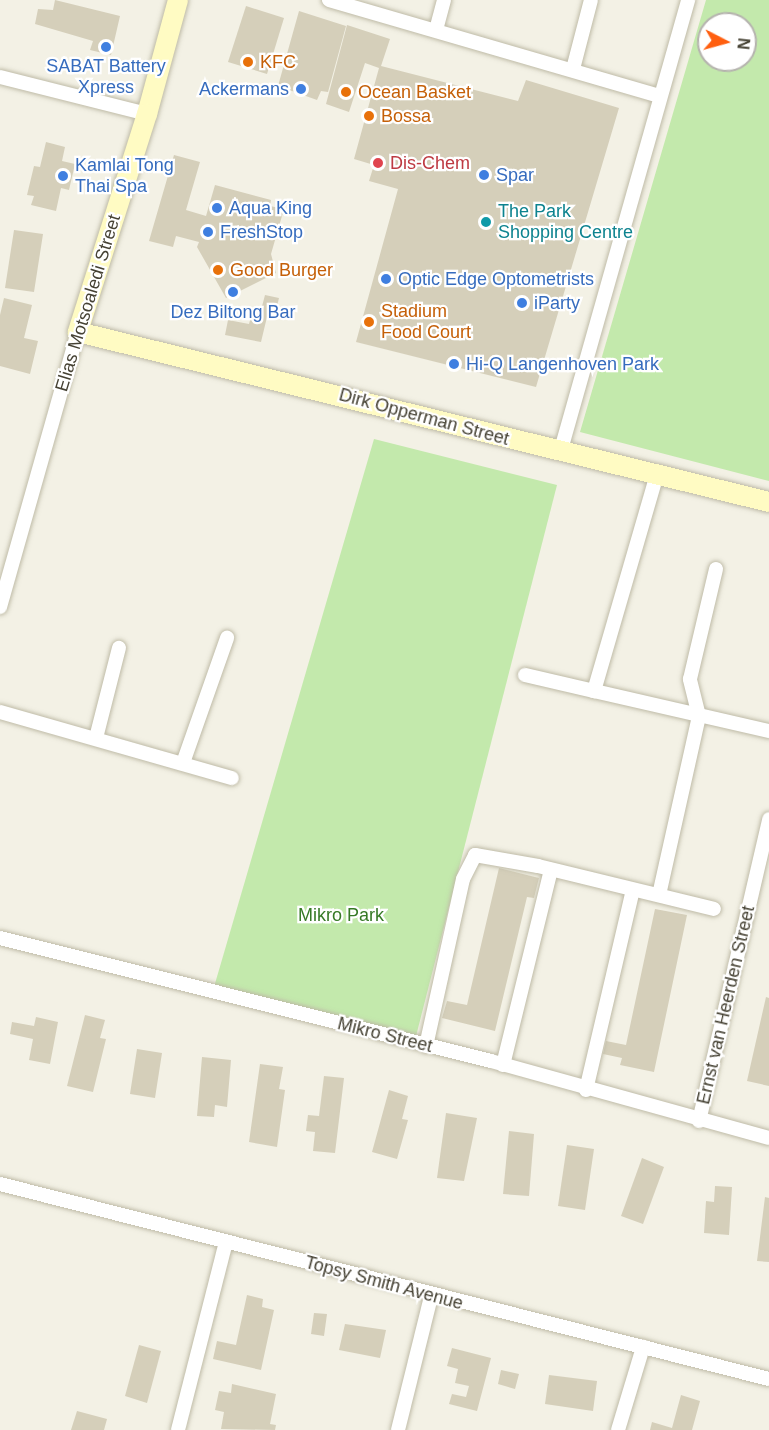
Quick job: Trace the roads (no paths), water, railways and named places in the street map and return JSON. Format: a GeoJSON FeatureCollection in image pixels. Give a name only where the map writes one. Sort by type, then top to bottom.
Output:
{"type":"FeatureCollection","features":[{"type":"Feature","properties":{"kind":"street","name":"Elias Motsoaledi Street"},"geometry":{"type":"LineString","coordinates":[[0,607],[78,332],[147,114],[178,0]]}},
{"type":"Feature","properties":{"kind":"street"},"geometry":{"type":"LineString","coordinates":[[329,0],[573,69],[659,96]]}},
{"type":"Feature","properties":{"kind":"street"},"geometry":{"type":"LineString","coordinates":[[436,30],[444,0]]}},
{"type":"Feature","properties":{"kind":"street"},"geometry":{"type":"LineString","coordinates":[[573,69],[591,0]]}},
{"type":"Feature","properties":{"kind":"street"},"geometry":{"type":"LineString","coordinates":[[560,453],[659,96],[688,0]]}},
{"type":"Feature","properties":{"kind":"street"},"geometry":{"type":"LineString","coordinates":[[0,78],[147,114]]}},
{"type":"Feature","properties":{"kind":"street","name":"Dirk Opperman Street"},"geometry":{"type":"LineString","coordinates":[[78,332],[279,379],[560,453],[769,502]]}},
{"type":"Feature","properties":{"kind":"street"},"geometry":{"type":"LineString","coordinates":[[594,691],[657,474]]}},
{"type":"Feature","properties":{"kind":"street"},"geometry":{"type":"LineString","coordinates":[[658,895],[699,716],[690,679],[716,569]]}},
{"type":"Feature","properties":{"kind":"street"},"geometry":{"type":"LineString","coordinates":[[183,763],[227,638]]}},
{"type":"Feature","properties":{"kind":"street"},"geometry":{"type":"LineString","coordinates":[[96,738],[119,648]]}},
{"type":"Feature","properties":{"kind":"street"},"geometry":{"type":"LineString","coordinates":[[525,675],[769,731]]}},
{"type":"Feature","properties":{"kind":"street"},"geometry":{"type":"LineString","coordinates":[[0,712],[231,778]]}},
{"type":"Feature","properties":{"kind":"street","name":"Ernst van Heerden Street"},"geometry":{"type":"LineString","coordinates":[[699,1121],[768,827]]}},
{"type":"Feature","properties":{"kind":"street"},"geometry":{"type":"LineString","coordinates":[[426,1046],[463,879],[472,857],[480,854],[714,909]]}},
{"type":"Feature","properties":{"kind":"street"},"geometry":{"type":"LineString","coordinates":[[503,1065],[551,870]]}},
{"type":"Feature","properties":{"kind":"street"},"geometry":{"type":"LineString","coordinates":[[586,1090],[633,890]]}},
{"type":"Feature","properties":{"kind":"street","name":"Mikro Street"},"geometry":{"type":"LineString","coordinates":[[0,938],[503,1065],[586,1090],[769,1138]]}},
{"type":"Feature","properties":{"kind":"street","name":"Topsy Smith Avenue"},"geometry":{"type":"LineString","coordinates":[[0,1184],[431,1297],[643,1347],[769,1380]]}},
{"type":"Feature","properties":{"kind":"street"},"geometry":{"type":"LineString","coordinates":[[178,1430],[226,1242]]}},
{"type":"Feature","properties":{"kind":"street"},"geometry":{"type":"LineString","coordinates":[[398,1430],[431,1297]]}},
{"type":"Feature","properties":{"kind":"street"},"geometry":{"type":"LineString","coordinates":[[618,1430],[643,1347]]}},
{"type":"Feature","properties":{"kind":"place","name":"SABAT Battery Xpress"},"geometry":{"type":"Point","coordinates":[106,47]}},
{"type":"Feature","properties":{"kind":"place","name":"KFC"},"geometry":{"type":"Point","coordinates":[248,62]}},
{"type":"Feature","properties":{"kind":"place","name":"Ackermans"},"geometry":{"type":"Point","coordinates":[301,89]}},
{"type":"Feature","properties":{"kind":"place","name":"Ocean Basket"},"geometry":{"type":"Point","coordinates":[346,92]}},
{"type":"Feature","properties":{"kind":"place","name":"Bossa"},"geometry":{"type":"Point","coordinates":[369,116]}},
{"type":"Feature","properties":{"kind":"place","name":"Dis-Chem"},"geometry":{"type":"Point","coordinates":[378,163]}},
{"type":"Feature","properties":{"kind":"place","name":"Spar"},"geometry":{"type":"Point","coordinates":[484,175]}},
{"type":"Feature","properties":{"kind":"place","name":"Kamlai Tong Thai Spa"},"geometry":{"type":"Point","coordinates":[63,176]}},
{"type":"Feature","properties":{"kind":"place","name":"Aqua King"},"geometry":{"type":"Point","coordinates":[217,208]}},
{"type":"Feature","properties":{"kind":"place","name":"The Park Shopping Centre"},"geometry":{"type":"Point","coordinates":[486,222]}},
{"type":"Feature","properties":{"kind":"place","name":"FreshStop"},"geometry":{"type":"Point","coordinates":[208,232]}},
{"type":"Feature","properties":{"kind":"place","name":"Good Burger"},"geometry":{"type":"Point","coordinates":[218,270]}},
{"type":"Feature","properties":{"kind":"place","name":"Optic Edge Optometrists"},"geometry":{"type":"Point","coordinates":[386,279]}},
{"type":"Feature","properties":{"kind":"place","name":"Dez Biltong Bar"},"geometry":{"type":"Point","coordinates":[233,292]}},
{"type":"Feature","properties":{"kind":"place","name":"iParty"},"geometry":{"type":"Point","coordinates":[522,303]}},
{"type":"Feature","properties":{"kind":"place","name":"Stadium Food Court"},"geometry":{"type":"Point","coordinates":[369,322]}},
{"type":"Feature","properties":{"kind":"place","name":"Hi-Q Langenhoven Park"},"geometry":{"type":"Point","coordinates":[454,364]}},
{"type":"Feature","properties":{"kind":"park label","name":"Mikro Park"},"geometry":{"type":"Point","coordinates":[341,915]}}]}
